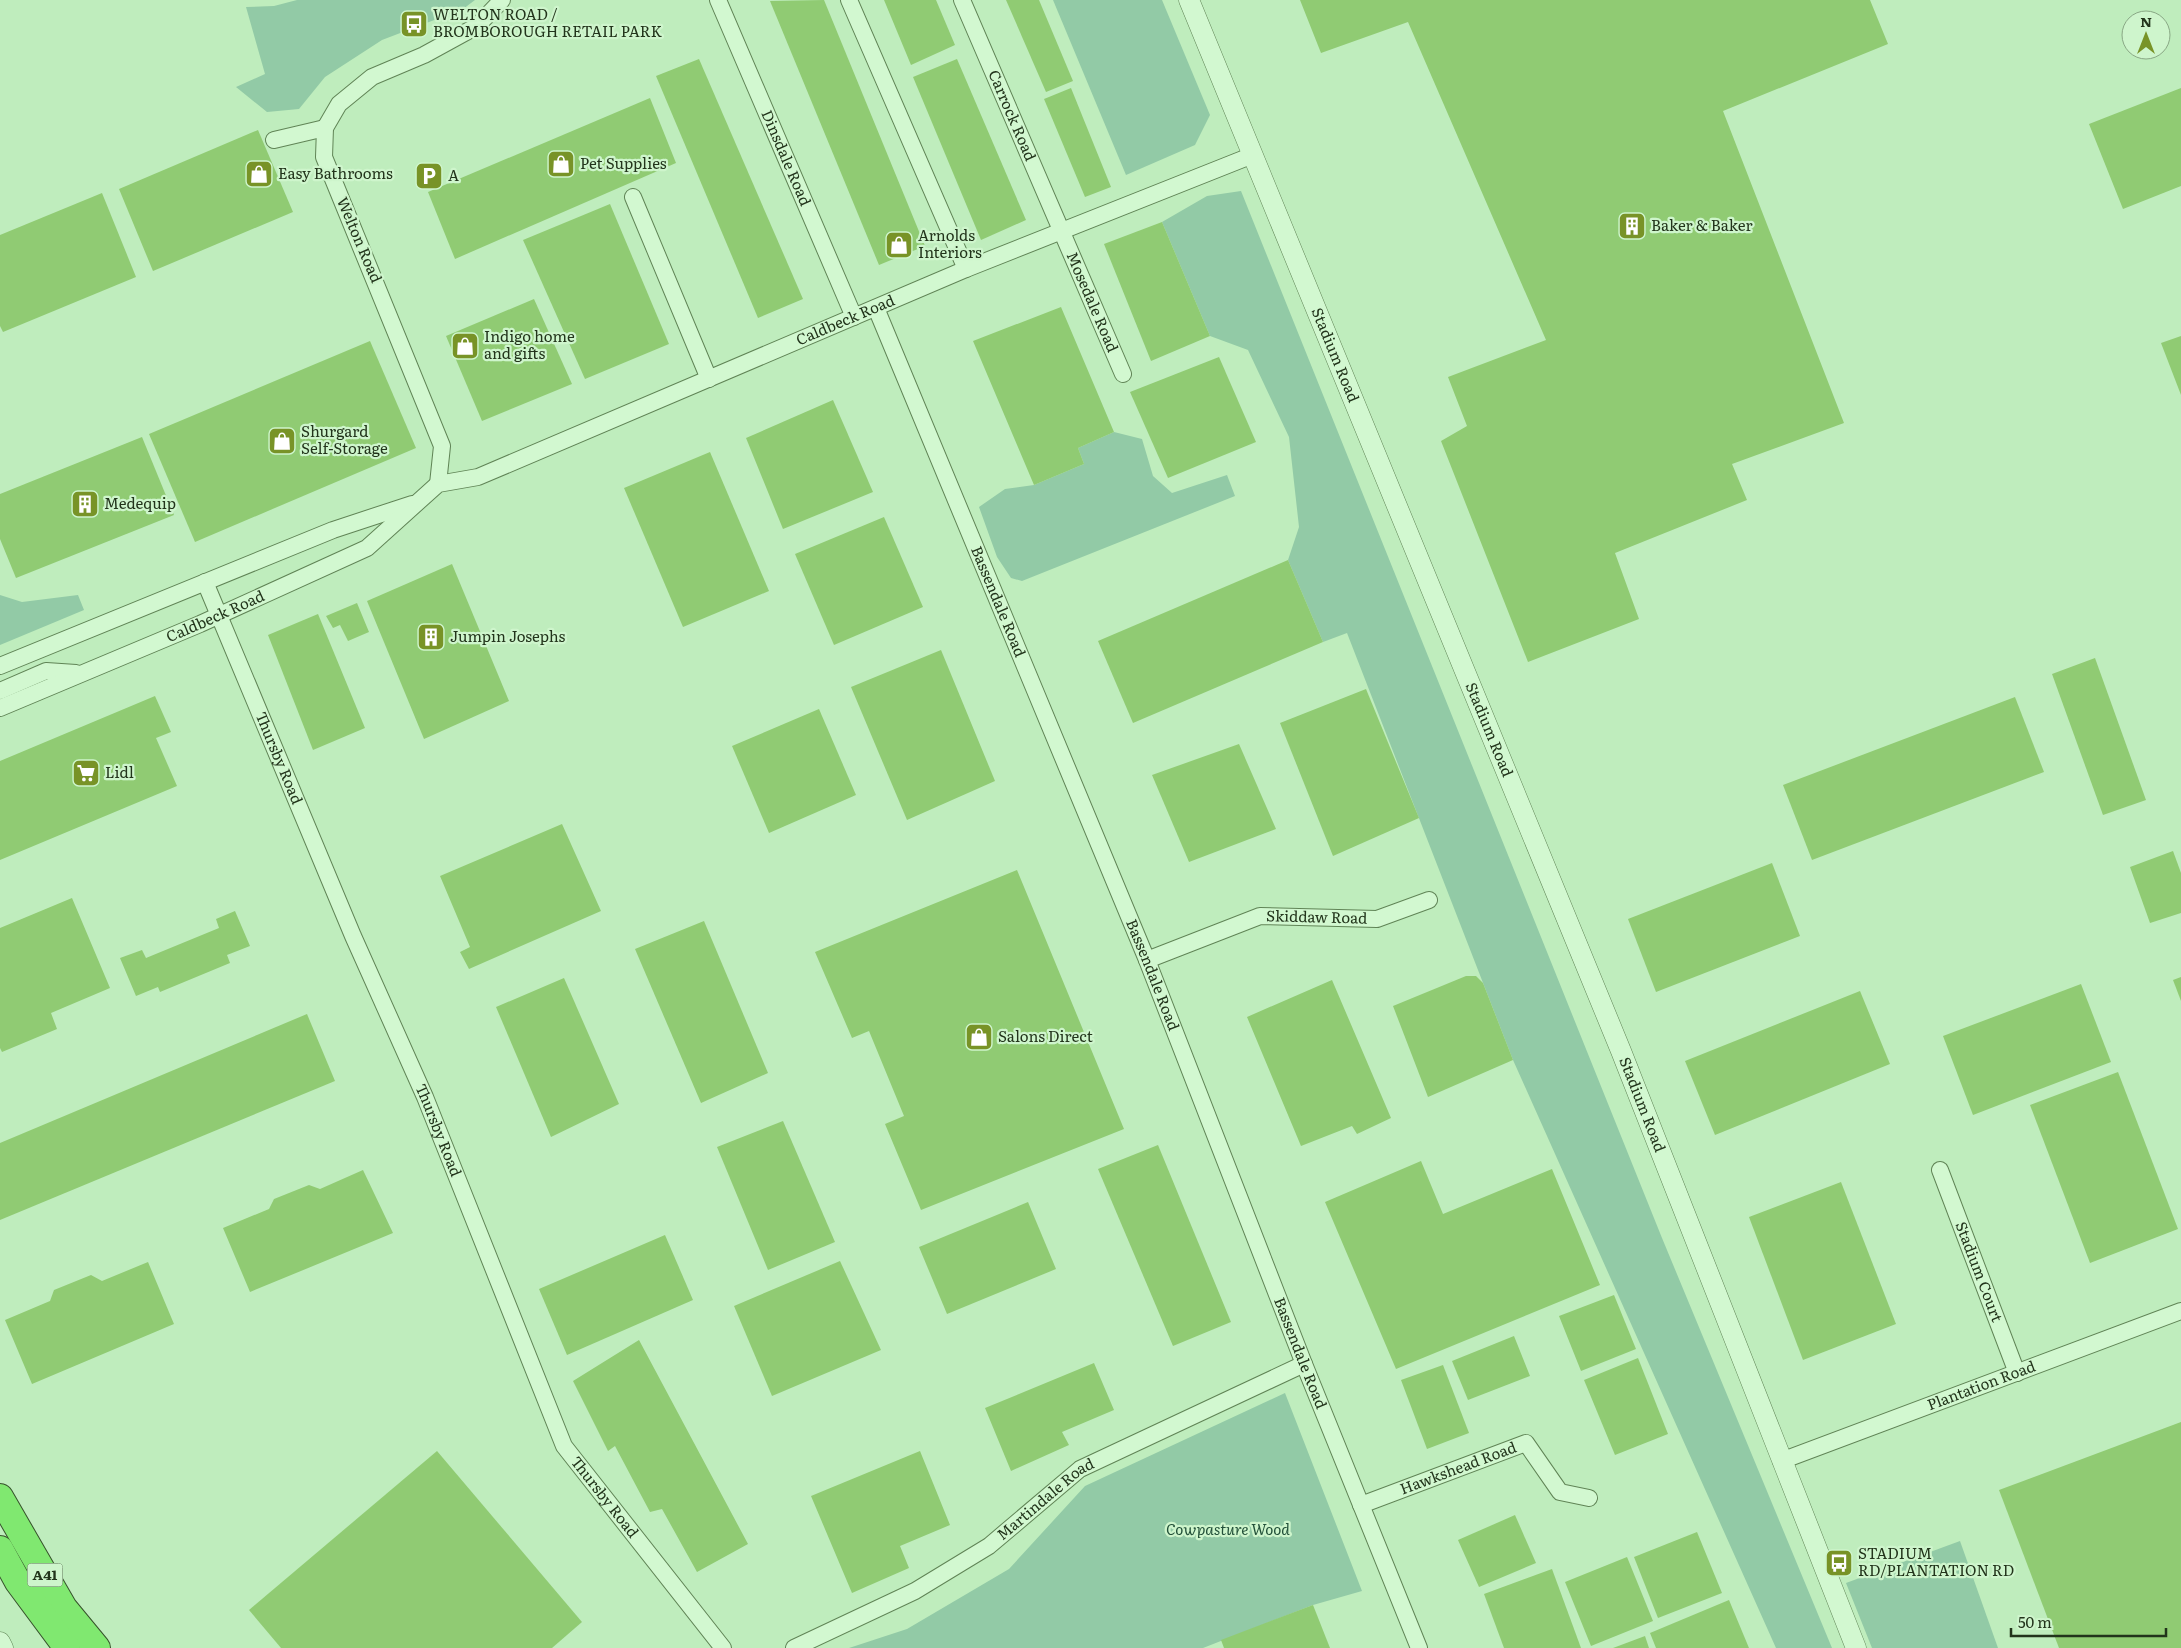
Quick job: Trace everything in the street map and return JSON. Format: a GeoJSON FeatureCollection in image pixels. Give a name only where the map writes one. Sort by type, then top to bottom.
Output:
{"type":"FeatureCollection","features":[{"type":"Feature","properties":{"kind":"highway","name":"A41"},"geometry":{"type":"LineString","coordinates":[[0,1497],[64,1608],[97,1648]]}},
{"type":"Feature","properties":{"kind":"highway","name":"A41"},"geometry":{"type":"LineString","coordinates":[[0,1549],[18,1582],[67,1648]]}},
{"type":"Feature","properties":{"kind":"street","name":"Welton Road"},"geometry":{"type":"LineString","coordinates":[[438,484],[442,446],[324,157],[325,128],[339,104],[372,77],[424,55],[477,26],[502,0]]}},
{"type":"Feature","properties":{"kind":"street","name":"Dinsdale Road"},"geometry":{"type":"LineString","coordinates":[[718,0],[854,317]]}},
{"type":"Feature","properties":{"kind":"street"},"geometry":{"type":"LineString","coordinates":[[849,0],[966,269]]}},
{"type":"Feature","properties":{"kind":"street","name":"Carrock Road"},"geometry":{"type":"LineString","coordinates":[[962,0],[1061,231]]}},
{"type":"Feature","properties":{"kind":"street","name":"Stadium Road"},"geometry":{"type":"LineString","coordinates":[[1189,0],[1621,1051],[1856,1648]]}},
{"type":"Feature","properties":{"kind":"street"},"geometry":{"type":"LineString","coordinates":[[274,140],[325,128]]}},
{"type":"Feature","properties":{"kind":"street","name":"Caldbeck Road"},"geometry":{"type":"LineString","coordinates":[[0,708],[219,615],[366,548],[438,484],[478,477],[966,269],[1253,155]]}},
{"type":"Feature","properties":{"kind":"street"},"geometry":{"type":"LineString","coordinates":[[633,197],[709,379]]}},
{"type":"Feature","properties":{"kind":"street","name":"Mosedale Road"},"geometry":{"type":"LineString","coordinates":[[1061,231],[1123,374]]}},
{"type":"Feature","properties":{"kind":"street","name":"Bassendale Road"},"geometry":{"type":"LineString","coordinates":[[876,308],[1147,960],[1304,1364],[1419,1648]]}},
{"type":"Feature","properties":{"kind":"street","name":"Caldbeck Road"},"geometry":{"type":"LineString","coordinates":[[0,666],[333,530],[418,502]]}},
{"type":"Feature","properties":{"kind":"street","name":"Thursby Road"},"geometry":{"type":"LineString","coordinates":[[205,582],[353,936],[425,1097],[564,1446],[723,1648]]}},
{"type":"Feature","properties":{"kind":"street"},"geometry":{"type":"LineString","coordinates":[[0,691],[46,672],[81,673]]}},
{"type":"Feature","properties":{"kind":"street","name":"Skiddaw Road"},"geometry":{"type":"LineString","coordinates":[[1147,960],[1260,916],[1377,919],[1429,900]]}},
{"type":"Feature","properties":{"kind":"street","name":"Stadium Court"},"geometry":{"type":"LineString","coordinates":[[1940,1170],[2017,1373]]}},
{"type":"Feature","properties":{"kind":"street","name":"Plantation Road"},"geometry":{"type":"LineString","coordinates":[[1782,1461],[2181,1311]]}},
{"type":"Feature","properties":{"kind":"street","name":"Martindale Road"},"geometry":{"type":"LineString","coordinates":[[794,1648],[915,1591],[980,1551],[1080,1468],[1304,1364]]}},
{"type":"Feature","properties":{"kind":"street","name":"Hawkshead Road"},"geometry":{"type":"LineString","coordinates":[[1361,1505],[1526,1443],[1560,1492],[1590,1498]]}},
{"type":"Feature","properties":{"kind":"street"},"geometry":{"type":"LineString","coordinates":[[0,1642],[3,1648]]}},
{"type":"Feature","properties":{"kind":"green space"},"geometry":{"type":"Polygon","coordinates":[[[297,0],[475,0],[463,9],[382,40],[325,77],[299,109],[267,112],[236,87],[265,74],[246,7],[274,6],[297,0]]]}},
{"type":"Feature","properties":{"kind":"green space"},"geometry":{"type":"Polygon","coordinates":[[[1053,0],[1162,0],[1210,115],[1195,145],[1126,175],[1053,0]]]}},
{"type":"Feature","properties":{"kind":"green space"},"geometry":{"type":"Polygon","coordinates":[[[1241,191],[1662,1238],[1832,1648],[1776,1648],[1513,1060],[1347,633],[1323,642],[1288,560],[1299,527],[1289,437],[1248,350],[1210,336],[1162,222],[1207,196],[1241,191]]]}},
{"type":"Feature","properties":{"kind":"green space"},"geometry":{"type":"Polygon","coordinates":[[[1114,432],[1142,439],[1153,476],[1172,493],[1227,475],[1235,496],[1022,581],[1011,578],[997,557],[979,507],[1005,489],[1034,485],[1084,464],[1078,448],[1114,432]]]}},
{"type":"Feature","properties":{"kind":"green space"},"geometry":{"type":"Polygon","coordinates":[[[0,595],[22,602],[78,595],[84,610],[0,645],[0,595]]]}},
{"type":"Feature","properties":{"kind":"green space","name":"Cowpasture Wood"},"geometry":{"type":"Polygon","coordinates":[[[1285,1393],[1362,1591],[1313,1605],[1203,1648],[849,1648],[907,1629],[1009,1569],[1085,1486],[1285,1393]]]}},
{"type":"Feature","properties":{"kind":"green space"},"geometry":{"type":"Polygon","coordinates":[[[1960,1541],[1998,1648],[1872,1648],[1846,1583],[1960,1541]]]}},
{"type":"Feature","properties":{"kind":"building"},"geometry":{"type":"Polygon","coordinates":[[[824,0],[925,246],[879,265],[770,1],[824,0]]]}},
{"type":"Feature","properties":{"kind":"building"},"geometry":{"type":"Polygon","coordinates":[[[884,0],[936,0],[955,45],[911,65],[884,0]]]}},
{"type":"Feature","properties":{"kind":"building"},"geometry":{"type":"Polygon","coordinates":[[[1006,0],[1039,0],[1073,81],[1046,92],[1006,0]]]}},
{"type":"Feature","properties":{"kind":"building","name":"Baker & Baker"},"geometry":{"type":"Polygon","coordinates":[[[1300,0],[1870,0],[1888,44],[1723,111],[1844,423],[1732,464],[1747,500],[1615,553],[1639,619],[1528,662],[1441,441],[1467,426],[1448,377],[1546,340],[1408,22],[1321,53],[1300,0]]]}},
{"type":"Feature","properties":{"kind":"building"},"geometry":{"type":"Polygon","coordinates":[[[699,59],[803,299],[758,318],[656,76],[699,59]]]}},
{"type":"Feature","properties":{"kind":"building"},"geometry":{"type":"Polygon","coordinates":[[[957,59],[1026,220],[981,240],[913,77],[957,59]]]}},
{"type":"Feature","properties":{"kind":"building"},"geometry":{"type":"Polygon","coordinates":[[[1071,88],[1111,187],[1085,197],[1044,99],[1071,88]]]}},
{"type":"Feature","properties":{"kind":"building"},"geometry":{"type":"Polygon","coordinates":[[[2181,88],[2181,186],[2123,209],[2089,124],[2181,88]]]}},
{"type":"Feature","properties":{"kind":"building"},"geometry":{"type":"Polygon","coordinates":[[[650,98],[676,163],[455,259],[428,192],[650,98]]]}},
{"type":"Feature","properties":{"kind":"building"},"geometry":{"type":"Polygon","coordinates":[[[258,130],[293,212],[153,271],[119,189],[258,130]]]}},
{"type":"Feature","properties":{"kind":"building"},"geometry":{"type":"Polygon","coordinates":[[[102,193],[136,277],[3,332],[0,326],[0,235],[102,193]]]}},
{"type":"Feature","properties":{"kind":"building"},"geometry":{"type":"Polygon","coordinates":[[[610,204],[669,344],[585,379],[523,240],[610,204]]]}},
{"type":"Feature","properties":{"kind":"building"},"geometry":{"type":"Polygon","coordinates":[[[1162,222],[1210,336],[1151,361],[1104,244],[1162,222]]]}},
{"type":"Feature","properties":{"kind":"building"},"geometry":{"type":"Polygon","coordinates":[[[534,299],[572,384],[482,421],[446,336],[534,299]]]}},
{"type":"Feature","properties":{"kind":"building"},"geometry":{"type":"Polygon","coordinates":[[[1061,307],[1114,432],[1078,448],[1084,464],[1034,485],[973,341],[1061,307]]]}},
{"type":"Feature","properties":{"kind":"building"},"geometry":{"type":"Polygon","coordinates":[[[2181,336],[2181,395],[2161,343],[2181,336]]]}},
{"type":"Feature","properties":{"kind":"building","name":"Shurgard Self-Storage"},"geometry":{"type":"Polygon","coordinates":[[[370,341],[416,448],[195,542],[149,434],[370,341]]]}},
{"type":"Feature","properties":{"kind":"building"},"geometry":{"type":"Polygon","coordinates":[[[1219,357],[1256,442],[1168,478],[1130,392],[1219,357]]]}},
{"type":"Feature","properties":{"kind":"building"},"geometry":{"type":"Polygon","coordinates":[[[833,400],[873,492],[783,529],[746,438],[833,400]]]}},
{"type":"Feature","properties":{"kind":"building","name":"Medequip"},"geometry":{"type":"Polygon","coordinates":[[[142,437],[174,515],[16,578],[0,539],[0,494],[142,437]]]}},
{"type":"Feature","properties":{"kind":"building"},"geometry":{"type":"Polygon","coordinates":[[[710,452],[769,591],[683,627],[624,488],[710,452]]]}},
{"type":"Feature","properties":{"kind":"building"},"geometry":{"type":"Polygon","coordinates":[[[884,517],[923,607],[834,645],[795,554],[884,517]]]}},
{"type":"Feature","properties":{"kind":"building"},"geometry":{"type":"Polygon","coordinates":[[[1288,560],[1323,642],[1133,723],[1098,641],[1288,560]]]}},
{"type":"Feature","properties":{"kind":"building","name":"Jumpin Josephs"},"geometry":{"type":"Polygon","coordinates":[[[452,564],[509,701],[424,739],[367,601],[452,564]]]}},
{"type":"Feature","properties":{"kind":"building"},"geometry":{"type":"Polygon","coordinates":[[[357,603],[369,632],[348,641],[340,625],[333,628],[326,616],[357,603]]]}},
{"type":"Feature","properties":{"kind":"building"},"geometry":{"type":"Polygon","coordinates":[[[318,614],[365,728],[313,750],[268,635],[318,614]]]}},
{"type":"Feature","properties":{"kind":"building"},"geometry":{"type":"Polygon","coordinates":[[[941,650],[995,781],[907,820],[851,687],[941,650]]]}},
{"type":"Feature","properties":{"kind":"building"},"geometry":{"type":"Polygon","coordinates":[[[2095,658],[2146,800],[2103,815],[2052,674],[2095,658]]]}},
{"type":"Feature","properties":{"kind":"building"},"geometry":{"type":"Polygon","coordinates":[[[1366,689],[1419,818],[1333,856],[1280,723],[1366,689]]]}},
{"type":"Feature","properties":{"kind":"building","name":"Lidl"},"geometry":{"type":"Polygon","coordinates":[[[155,696],[171,732],[156,738],[177,786],[0,860],[0,761],[155,696]]]}},
{"type":"Feature","properties":{"kind":"building"},"geometry":{"type":"Polygon","coordinates":[[[2015,697],[2044,772],[1812,860],[1783,785],[2015,697]]]}},
{"type":"Feature","properties":{"kind":"building"},"geometry":{"type":"Polygon","coordinates":[[[819,709],[856,795],[769,833],[732,746],[819,709]]]}},
{"type":"Feature","properties":{"kind":"building"},"geometry":{"type":"Polygon","coordinates":[[[1239,744],[1276,829],[1189,862],[1152,775],[1239,744]]]}},
{"type":"Feature","properties":{"kind":"building"},"geometry":{"type":"Polygon","coordinates":[[[562,824],[601,911],[469,969],[460,952],[470,947],[440,876],[562,824]]]}},
{"type":"Feature","properties":{"kind":"building"},"geometry":{"type":"Polygon","coordinates":[[[2173,851],[2181,873],[2181,913],[2150,923],[2130,867],[2173,851]]]}},
{"type":"Feature","properties":{"kind":"building"},"geometry":{"type":"Polygon","coordinates":[[[1772,863],[1800,936],[1656,992],[1628,919],[1772,863]]]}},
{"type":"Feature","properties":{"kind":"building"},"geometry":{"type":"Polygon","coordinates":[[[1017,870],[1124,1129],[921,1210],[885,1124],[904,1116],[869,1031],[852,1038],[815,952],[1017,870]]]}},
{"type":"Feature","properties":{"kind":"building"},"geometry":{"type":"Polygon","coordinates":[[[72,898],[110,988],[51,1013],[57,1029],[2,1052],[0,1048],[0,928],[72,898]]]}},
{"type":"Feature","properties":{"kind":"building"},"geometry":{"type":"Polygon","coordinates":[[[235,911],[250,946],[227,955],[230,963],[160,992],[158,987],[136,996],[120,958],[142,950],[146,958],[219,928],[216,919],[235,911]]]}},
{"type":"Feature","properties":{"kind":"building"},"geometry":{"type":"Polygon","coordinates":[[[704,921],[768,1073],[701,1103],[635,949],[704,921]]]}},
{"type":"Feature","properties":{"kind":"building"},"geometry":{"type":"Polygon","coordinates":[[[1466,976],[1476,976],[1483,983],[1513,1060],[1428,1097],[1393,1006],[1466,976]]]}},
{"type":"Feature","properties":{"kind":"building"},"geometry":{"type":"Polygon","coordinates":[[[2181,977],[2181,1001],[2173,980],[2181,977]]]}},
{"type":"Feature","properties":{"kind":"building"},"geometry":{"type":"Polygon","coordinates":[[[564,978],[619,1104],[551,1137],[496,1007],[564,978]]]}},
{"type":"Feature","properties":{"kind":"building"},"geometry":{"type":"Polygon","coordinates":[[[1332,980],[1391,1118],[1357,1134],[1352,1126],[1301,1146],[1247,1017],[1332,980]]]}},
{"type":"Feature","properties":{"kind":"building"},"geometry":{"type":"Polygon","coordinates":[[[2081,984],[2111,1062],[1973,1115],[1943,1036],[2081,984]]]}},
{"type":"Feature","properties":{"kind":"building"},"geometry":{"type":"Polygon","coordinates":[[[1860,991],[1890,1064],[1715,1135],[1685,1061],[1860,991]]]}},
{"type":"Feature","properties":{"kind":"building"},"geometry":{"type":"Polygon","coordinates":[[[307,1014],[335,1081],[0,1220],[0,1143],[307,1014]]]}},
{"type":"Feature","properties":{"kind":"building"},"geometry":{"type":"Polygon","coordinates":[[[2118,1072],[2178,1229],[2090,1263],[2030,1105],[2118,1072]]]}},
{"type":"Feature","properties":{"kind":"building"},"geometry":{"type":"Polygon","coordinates":[[[783,1121],[835,1242],[768,1270],[717,1147],[783,1121]]]}},
{"type":"Feature","properties":{"kind":"building"},"geometry":{"type":"Polygon","coordinates":[[[1158,1145],[1231,1322],[1173,1346],[1098,1169],[1158,1145]]]}},
{"type":"Feature","properties":{"kind":"building"},"geometry":{"type":"Polygon","coordinates":[[[1421,1161],[1443,1214],[1552,1169],[1600,1285],[1396,1369],[1325,1202],[1421,1161]]]}},
{"type":"Feature","properties":{"kind":"building"},"geometry":{"type":"Polygon","coordinates":[[[363,1170],[393,1233],[250,1292],[223,1228],[269,1209],[274,1199],[309,1185],[320,1189],[363,1170]]]}},
{"type":"Feature","properties":{"kind":"building"},"geometry":{"type":"Polygon","coordinates":[[[1841,1182],[1896,1324],[1803,1360],[1749,1217],[1841,1182]]]}},
{"type":"Feature","properties":{"kind":"building"},"geometry":{"type":"Polygon","coordinates":[[[1028,1202],[1056,1269],[947,1314],[919,1247],[1028,1202]]]}},
{"type":"Feature","properties":{"kind":"building"},"geometry":{"type":"Polygon","coordinates":[[[665,1235],[693,1300],[567,1355],[539,1289],[665,1235]]]}},
{"type":"Feature","properties":{"kind":"building"},"geometry":{"type":"Polygon","coordinates":[[[840,1261],[881,1350],[772,1396],[734,1306],[840,1261]]]}},
{"type":"Feature","properties":{"kind":"building"},"geometry":{"type":"Polygon","coordinates":[[[148,1262],[174,1324],[32,1384],[5,1320],[50,1301],[54,1290],[91,1275],[102,1281],[148,1262]]]}},
{"type":"Feature","properties":{"kind":"building"},"geometry":{"type":"Polygon","coordinates":[[[1614,1295],[1636,1349],[1581,1371],[1559,1316],[1614,1295]]]}},
{"type":"Feature","properties":{"kind":"building"},"geometry":{"type":"Polygon","coordinates":[[[1514,1336],[1530,1376],[1468,1400],[1452,1361],[1514,1336]]]}},
{"type":"Feature","properties":{"kind":"building"},"geometry":{"type":"Polygon","coordinates":[[[639,1340],[748,1544],[697,1572],[662,1509],[650,1512],[615,1446],[608,1451],[573,1381],[639,1340]]]}},
{"type":"Feature","properties":{"kind":"building"},"geometry":{"type":"Polygon","coordinates":[[[1638,1358],[1668,1434],[1615,1455],[1584,1380],[1638,1358]]]}},
{"type":"Feature","properties":{"kind":"building"},"geometry":{"type":"Polygon","coordinates":[[[1094,1363],[1114,1410],[1062,1432],[1069,1445],[1011,1471],[985,1408],[1094,1363]]]}},
{"type":"Feature","properties":{"kind":"building"},"geometry":{"type":"Polygon","coordinates":[[[1443,1365],[1469,1433],[1427,1449],[1401,1380],[1443,1365]]]}},
{"type":"Feature","properties":{"kind":"building"},"geometry":{"type":"Polygon","coordinates":[[[2181,1422],[2181,1648],[2059,1648],[1999,1490],[2181,1422]]]}},
{"type":"Feature","properties":{"kind":"building"},"geometry":{"type":"Polygon","coordinates":[[[437,1451],[582,1622],[552,1648],[281,1648],[249,1610],[437,1451]]]}},
{"type":"Feature","properties":{"kind":"building"},"geometry":{"type":"Polygon","coordinates":[[[920,1451],[950,1525],[900,1546],[909,1568],[852,1593],[811,1496],[920,1451]]]}},
{"type":"Feature","properties":{"kind":"building"},"geometry":{"type":"Polygon","coordinates":[[[1515,1515],[1536,1563],[1479,1587],[1458,1540],[1515,1515]]]}},
{"type":"Feature","properties":{"kind":"building"},"geometry":{"type":"Polygon","coordinates":[[[1697,1532],[1722,1593],[1658,1618],[1634,1557],[1697,1532]]]}},
{"type":"Feature","properties":{"kind":"building"},"geometry":{"type":"Polygon","coordinates":[[[1627,1557],[1653,1621],[1591,1646],[1565,1582],[1627,1557]]]}},
{"type":"Feature","properties":{"kind":"building"},"geometry":{"type":"Polygon","coordinates":[[[1552,1569],[1581,1648],[1504,1648],[1484,1594],[1552,1569]]]}},
{"type":"Feature","properties":{"kind":"building"},"geometry":{"type":"Polygon","coordinates":[[[1729,1600],[1749,1648],[1656,1648],[1650,1633],[1729,1600]]]}},
{"type":"Feature","properties":{"kind":"building"},"geometry":{"type":"Polygon","coordinates":[[[1313,1605],[1330,1648],[1224,1648],[1221,1640],[1313,1605]]]}},
{"type":"Feature","properties":{"kind":"building"},"geometry":{"type":"Polygon","coordinates":[[[1645,1636],[1649,1648],[1613,1648],[1645,1636]]]}},
{"type":"Feature","properties":{"kind":"place","name":"WELTON ROAD / BROMBOROUGH RETAIL PARK"},"geometry":{"type":"Point","coordinates":[414,24]}},
{"type":"Feature","properties":{"kind":"place","name":"Pet Supplies"},"geometry":{"type":"Point","coordinates":[561,164]}},
{"type":"Feature","properties":{"kind":"place","name":"Easy Bathrooms"},"geometry":{"type":"Point","coordinates":[259,174]}},
{"type":"Feature","properties":{"kind":"place","name":"A"},"geometry":{"type":"Point","coordinates":[429,176]}},
{"type":"Feature","properties":{"kind":"place","name":"Baker & Baker"},"geometry":{"type":"Point","coordinates":[1632,226]}},
{"type":"Feature","properties":{"kind":"place","name":"Arnolds Interiors"},"geometry":{"type":"Point","coordinates":[899,245]}},
{"type":"Feature","properties":{"kind":"place","name":"Indigo home and gifts"},"geometry":{"type":"Point","coordinates":[465,346]}},
{"type":"Feature","properties":{"kind":"place","name":"Shurgard Self-Storage"},"geometry":{"type":"Point","coordinates":[282,441]}},
{"type":"Feature","properties":{"kind":"place","name":"Medequip"},"geometry":{"type":"Point","coordinates":[85,504]}},
{"type":"Feature","properties":{"kind":"place","name":"Jumpin Josephs"},"geometry":{"type":"Point","coordinates":[431,637]}},
{"type":"Feature","properties":{"kind":"place","name":"Lidl"},"geometry":{"type":"Point","coordinates":[86,773]}},
{"type":"Feature","properties":{"kind":"place","name":"Salons Direct"},"geometry":{"type":"Point","coordinates":[979,1037]}},
{"type":"Feature","properties":{"kind":"place","name":"STADIUM RD/PLANTATION RD"},"geometry":{"type":"Point","coordinates":[1839,1563]}}]}
